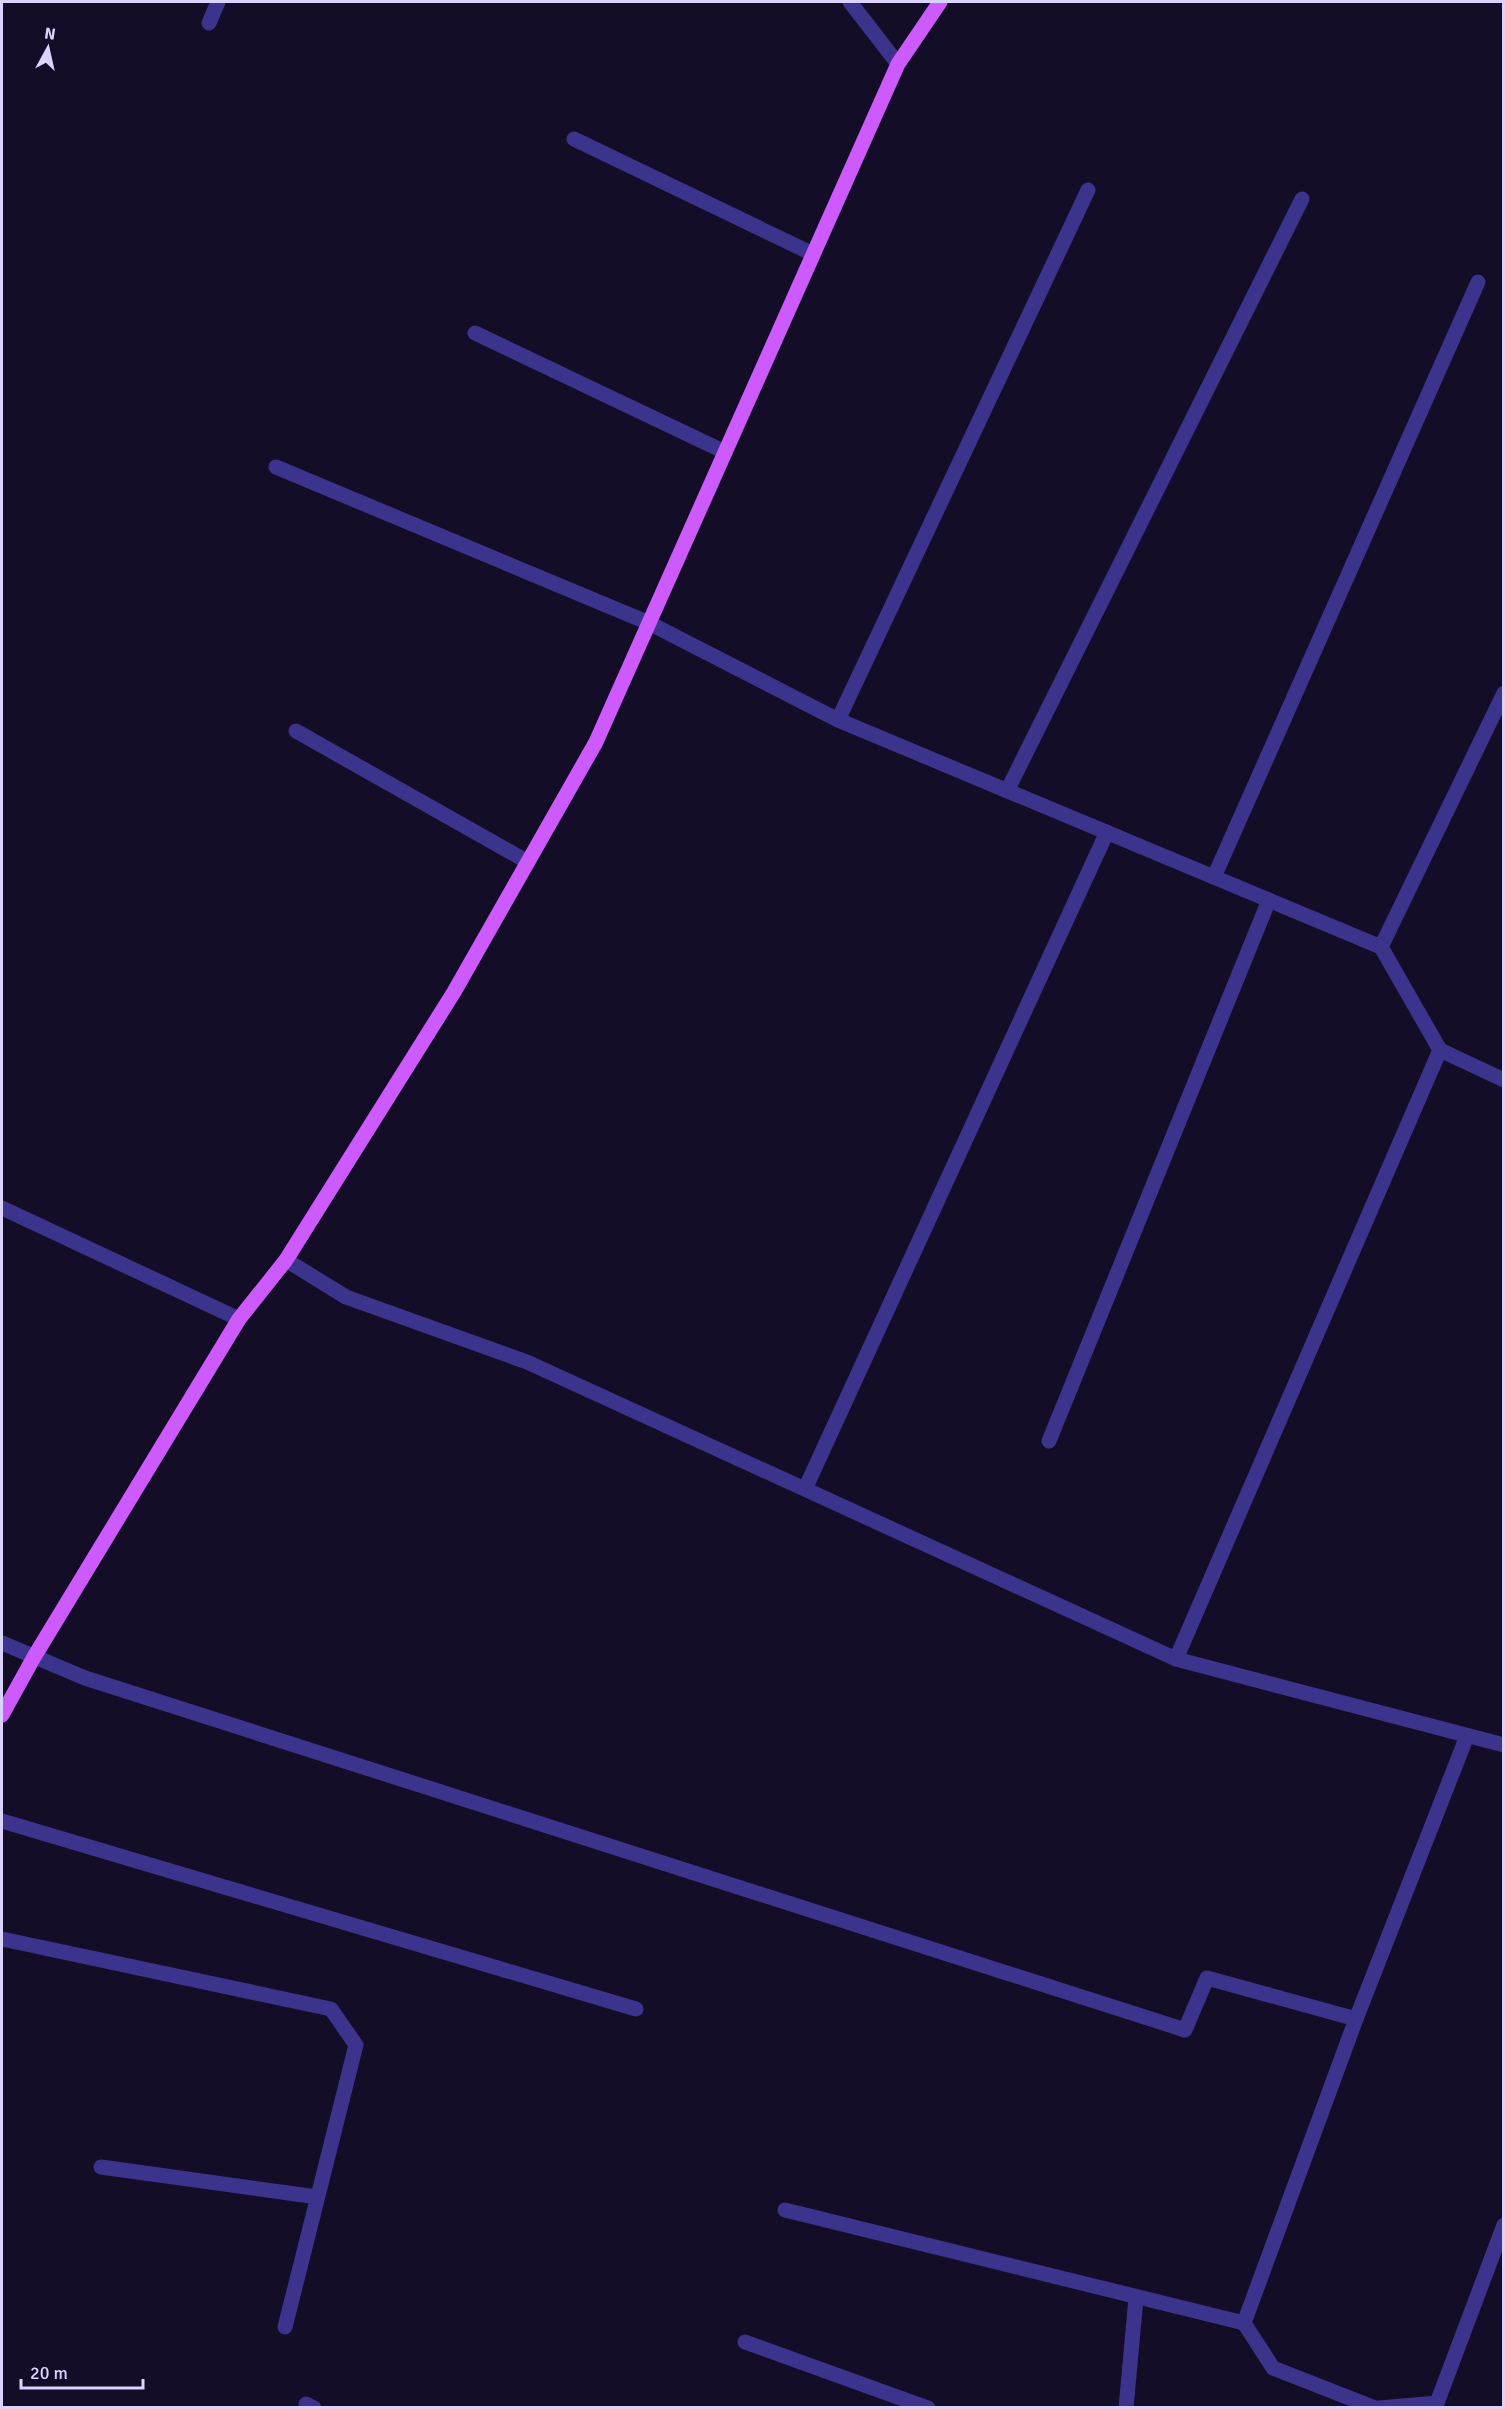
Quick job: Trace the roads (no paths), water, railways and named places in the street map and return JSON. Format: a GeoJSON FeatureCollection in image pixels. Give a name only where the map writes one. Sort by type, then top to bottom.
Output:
{"type":"FeatureCollection","features":[{"type":"Feature","properties":{"kind":"main road"},"geometry":{"type":"LineString","coordinates":[[2,1715],[34,1657],[238,1319],[286,1260],[454,992],[596,742],[898,64],[940,2]]}},
{"type":"Feature","properties":{"kind":"street"},"geometry":{"type":"LineString","coordinates":[[209,23],[218,2]]}},
{"type":"Feature","properties":{"kind":"street"},"geometry":{"type":"LineString","coordinates":[[850,2],[898,64]]}},
{"type":"Feature","properties":{"kind":"street"},"geometry":{"type":"LineString","coordinates":[[574,139],[813,254]]}},
{"type":"Feature","properties":{"kind":"street"},"geometry":{"type":"LineString","coordinates":[[838,720],[1088,190]]}},
{"type":"Feature","properties":{"kind":"street"},"geometry":{"type":"LineString","coordinates":[[1007,791],[1302,199]]}},
{"type":"Feature","properties":{"kind":"street"},"geometry":{"type":"LineString","coordinates":[[1214,877],[1478,282]]}},
{"type":"Feature","properties":{"kind":"street"},"geometry":{"type":"LineString","coordinates":[[475,333],[725,452]]}},
{"type":"Feature","properties":{"kind":"street"},"geometry":{"type":"LineString","coordinates":[[276,467],[649,623],[838,720],[1381,947],[1440,1050],[1503,1080]]}},
{"type":"Feature","properties":{"kind":"street"},"geometry":{"type":"LineString","coordinates":[[1381,947],[1503,693]]}},
{"type":"Feature","properties":{"kind":"street"},"geometry":{"type":"LineString","coordinates":[[296,732],[528,862]]}},
{"type":"Feature","properties":{"kind":"street"},"geometry":{"type":"LineString","coordinates":[[805,1489],[1107,832]]}},
{"type":"Feature","properties":{"kind":"street"},"geometry":{"type":"LineString","coordinates":[[1048,1441],[1269,900]]}},
{"type":"Feature","properties":{"kind":"street"},"geometry":{"type":"LineString","coordinates":[[1176,1659],[1440,1050]]}},
{"type":"Feature","properties":{"kind":"street"},"geometry":{"type":"LineString","coordinates":[[2,1208],[238,1319]]}},
{"type":"Feature","properties":{"kind":"street"},"geometry":{"type":"LineString","coordinates":[[286,1260],[346,1297],[527,1362],[1176,1659],[1503,1745]]}},
{"type":"Feature","properties":{"kind":"street"},"geometry":{"type":"LineString","coordinates":[[2,1643],[85,1678],[1185,2030],[1207,1978],[1356,2019]]}},
{"type":"Feature","properties":{"kind":"street"},"geometry":{"type":"LineString","coordinates":[[1244,2323],[1356,2019],[1467,1736]]}},
{"type":"Feature","properties":{"kind":"street"},"geometry":{"type":"LineString","coordinates":[[2,1821],[636,2009]]}},
{"type":"Feature","properties":{"kind":"street"},"geometry":{"type":"LineString","coordinates":[[2,1939],[331,2009],[356,2045],[285,2327]]}},
{"type":"Feature","properties":{"kind":"street"},"geometry":{"type":"LineString","coordinates":[[101,2167],[317,2197]]}},
{"type":"Feature","properties":{"kind":"street"},"geometry":{"type":"LineString","coordinates":[[785,2210],[1244,2323],[1273,2368],[1377,2408],[1437,2403],[1503,2225]]}},
{"type":"Feature","properties":{"kind":"street"},"geometry":{"type":"LineString","coordinates":[[1126,2408],[1136,2298]]}},
{"type":"Feature","properties":{"kind":"street"},"geometry":{"type":"LineString","coordinates":[[745,2342],[928,2408]]}}]}
